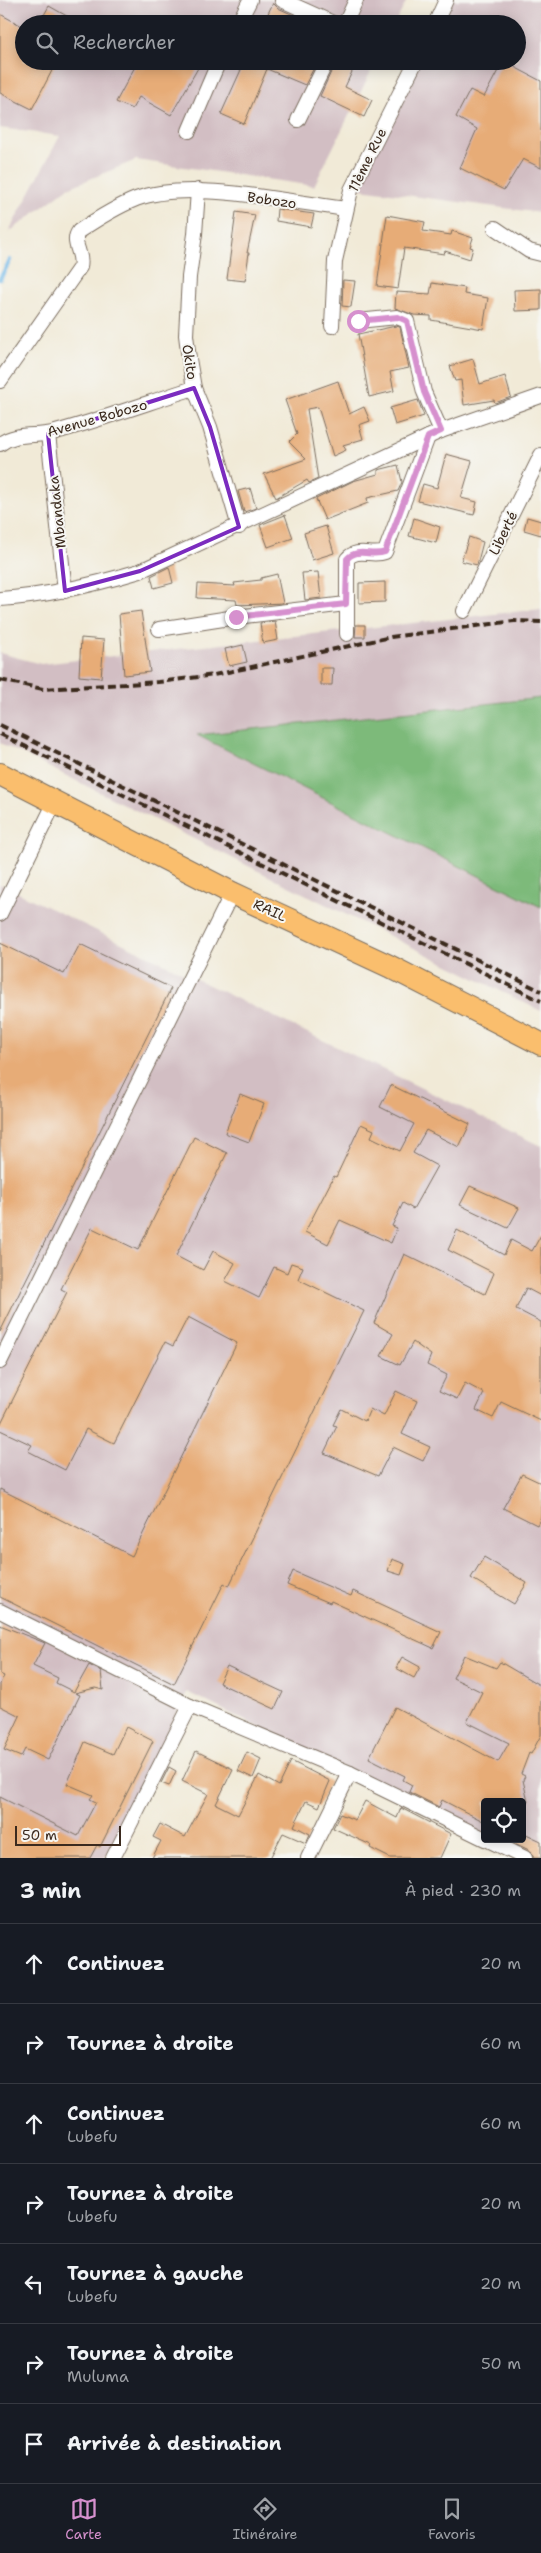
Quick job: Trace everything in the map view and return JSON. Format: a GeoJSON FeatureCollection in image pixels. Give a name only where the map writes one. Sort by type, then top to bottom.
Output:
{"type":"FeatureCollection","features":[{"type":"Feature","properties":{"kind":"main road","name":"RAIL"},"geometry":{"type":"LineString","coordinates":[[0,774],[232,892],[388,966],[541,1044]]}},
{"type":"Feature","properties":{"kind":"street"},"geometry":{"type":"LineString","coordinates":[[242,15],[250,0]]}},
{"type":"Feature","properties":{"kind":"street"},"geometry":{"type":"LineString","coordinates":[[282,0],[315,15]]}},
{"type":"Feature","properties":{"kind":"street"},"geometry":{"type":"LineString","coordinates":[[349,15],[356,0]]}},
{"type":"Feature","properties":{"kind":"street"},"geometry":{"type":"LineString","coordinates":[[439,15],[446,0]]}},
{"type":"Feature","properties":{"kind":"street"},"geometry":{"type":"LineString","coordinates":[[188,131],[215,70]]}},
{"type":"Feature","properties":{"kind":"street"},"geometry":{"type":"LineString","coordinates":[[298,120],[323,70]]}},
{"type":"Feature","properties":{"kind":"street","name":"11ème Rue"},"geometry":{"type":"LineString","coordinates":[[332,326],[335,261],[351,190],[411,70]]}},
{"type":"Feature","properties":{"kind":"street"},"geometry":{"type":"LineString","coordinates":[[0,381],[80,267],[82,258],[75,242],[75,236],[79,231],[136,199],[166,192],[198,190]]}},
{"type":"Feature","properties":{"kind":"street","name":"Bobozo"},"geometry":{"type":"LineString","coordinates":[[198,190],[346,209]]}},
{"type":"Feature","properties":{"kind":"street","name":"Okito"},"geometry":{"type":"LineString","coordinates":[[198,190],[195,234],[189,277],[186,335],[194,388],[210,427],[239,527]]}},
{"type":"Feature","properties":{"kind":"street"},"geometry":{"type":"LineString","coordinates":[[495,228],[529,251],[541,254]]}},
{"type":"Feature","properties":{"kind":"street"},"geometry":{"type":"LineString","coordinates":[[347,634],[347,559],[351,553],[379,554],[385,552],[435,434],[407,321],[398,317],[358,321]]}},
{"type":"Feature","properties":{"kind":"street","name":"Avenue Bobozo"},"geometry":{"type":"LineString","coordinates":[[0,444],[7,439],[24,435],[48,434],[194,388]]}},
{"type":"Feature","properties":{"kind":"street"},"geometry":{"type":"LineString","coordinates":[[0,599],[30,597],[65,591],[140,571],[239,527],[435,434],[541,396]]}},
{"type":"Feature","properties":{"kind":"street","name":"Mbandaka"},"geometry":{"type":"LineString","coordinates":[[48,434],[65,591]]}},
{"type":"Feature","properties":{"kind":"street","name":"Liberté"},"geometry":{"type":"LineString","coordinates":[[464,611],[541,455]]}},
{"type":"Feature","properties":{"kind":"street"},"geometry":{"type":"LineString","coordinates":[[159,629],[236,617],[346,604]]}},
{"type":"Feature","properties":{"kind":"street"},"geometry":{"type":"LineString","coordinates":[[0,914],[55,802]]}},
{"type":"Feature","properties":{"kind":"street"},"geometry":{"type":"LineString","coordinates":[[0,1362],[232,892]]}},
{"type":"Feature","properties":{"kind":"street"},"geometry":{"type":"LineString","coordinates":[[0,1611],[190,1706],[350,1773],[481,1837]]}},
{"type":"Feature","properties":{"kind":"street"},"geometry":{"type":"LineString","coordinates":[[113,1858],[190,1706]]}},
{"type":"Feature","properties":{"kind":"street"},"geometry":{"type":"LineString","coordinates":[[308,1858],[350,1773]]}},
{"type":"Feature","properties":{"kind":"street"},"geometry":{"type":"LineString","coordinates":[[493,1843],[525,1858]]}},
{"type":"Feature","properties":{"kind":"highlighted area"},"geometry":{"type":"Polygon","coordinates":[[[194,388],[210,427],[239,527],[140,571],[65,591],[48,434],[194,388]]]}},
{"type":"Feature","properties":{"kind":"shaded area"},"geometry":{"type":"Polygon","coordinates":[[[0,0],[407,0],[400,15],[15,15],[15,70],[372,70],[314,186],[136,160],[68,188],[8,233],[60,136],[0,128],[0,0]]]}},
{"type":"Feature","properties":{"kind":"shaded area"},"geometry":{"type":"Polygon","coordinates":[[[447,0],[541,0],[541,213],[353,188],[412,70],[526,70],[526,15],[440,15],[447,0]]]}},
{"type":"Feature","properties":{"kind":"shaded area"},"geometry":{"type":"Polygon","coordinates":[[[541,609],[541,1011],[0,743],[0,653],[41,664],[541,609]]]}},
{"type":"Feature","properties":{"kind":"shaded area"},"geometry":{"type":"Polygon","coordinates":[[[0,884],[541,1146],[541,1858],[525,1858],[495,1843],[526,1843],[526,1798],[481,1798],[481,1836],[187,1692],[105,1858],[0,1858],[0,884]]]}},
{"type":"Feature","properties":{"kind":"green space"},"geometry":{"type":"Polygon","coordinates":[[[541,698],[541,907],[197,735],[541,698]]]}},
{"type":"Feature","properties":{"kind":"building"},"geometry":{"type":"Polygon","coordinates":[[[273,3],[278,8],[293,15],[267,15],[273,3]]]}},
{"type":"Feature","properties":{"kind":"building"},"geometry":{"type":"Polygon","coordinates":[[[49,6],[65,15],[44,15],[49,6]]]}},
{"type":"Feature","properties":{"kind":"building"},"geometry":{"type":"Polygon","coordinates":[[[0,14],[15,22],[15,70],[52,70],[32,109],[0,93],[0,14]]]}},
{"type":"Feature","properties":{"kind":"building"},"geometry":{"type":"Polygon","coordinates":[[[133,70],[197,70],[171,115],[139,97],[132,109],[116,102],[133,70]]]}},
{"type":"Feature","properties":{"kind":"building"},"geometry":{"type":"Polygon","coordinates":[[[241,70],[267,70],[244,124],[221,114],[241,70]]]}},
{"type":"Feature","properties":{"kind":"building"},"geometry":{"type":"Polygon","coordinates":[[[269,70],[313,70],[305,85],[269,70]]]}},
{"type":"Feature","properties":{"kind":"building"},"geometry":{"type":"Polygon","coordinates":[[[332,70],[353,70],[345,87],[372,100],[364,117],[320,96],[332,70]]]}},
{"type":"Feature","properties":{"kind":"building"},"geometry":{"type":"Polygon","coordinates":[[[498,70],[520,70],[541,81],[541,168],[523,159],[504,190],[460,168],[477,129],[456,117],[470,90],[484,97],[498,70]]]}},
{"type":"Feature","properties":{"kind":"building"},"geometry":{"type":"Polygon","coordinates":[[[277,209],[314,214],[311,227],[276,221],[277,209]]]}},
{"type":"Feature","properties":{"kind":"building"},"geometry":{"type":"Polygon","coordinates":[[[236,212],[255,215],[247,253],[249,253],[245,281],[227,279],[236,212]]]}},
{"type":"Feature","properties":{"kind":"building"},"geometry":{"type":"Polygon","coordinates":[[[387,215],[425,222],[423,231],[451,235],[452,231],[473,238],[470,247],[473,248],[470,259],[445,251],[444,254],[404,248],[398,289],[377,286],[387,215]]]}},
{"type":"Feature","properties":{"kind":"building"},"geometry":{"type":"Polygon","coordinates":[[[343,280],[355,281],[351,307],[342,306],[343,280]]]}},
{"type":"Feature","properties":{"kind":"building"},"geometry":{"type":"Polygon","coordinates":[[[432,283],[465,288],[464,294],[488,298],[483,329],[431,320],[431,316],[414,315],[395,308],[396,292],[430,294],[432,283]]]}},
{"type":"Feature","properties":{"kind":"building"},"geometry":{"type":"Polygon","coordinates":[[[541,289],[541,310],[515,311],[514,290],[541,289]]]}},
{"type":"Feature","properties":{"kind":"building"},"geometry":{"type":"Polygon","coordinates":[[[396,326],[400,327],[409,368],[390,372],[394,391],[369,397],[358,334],[396,326]]]}},
{"type":"Feature","properties":{"kind":"building"},"geometry":{"type":"Polygon","coordinates":[[[473,359],[480,384],[505,376],[511,397],[495,403],[494,400],[464,405],[461,380],[455,381],[450,366],[473,359]]]}},
{"type":"Feature","properties":{"kind":"building"},"geometry":{"type":"Polygon","coordinates":[[[338,381],[349,414],[364,407],[370,421],[359,425],[363,439],[343,445],[346,450],[333,456],[318,407],[307,409],[318,479],[309,483],[307,480],[276,498],[264,474],[306,459],[289,442],[297,434],[285,400],[338,381]]]}},
{"type":"Feature","properties":{"kind":"building"},"geometry":{"type":"Polygon","coordinates":[[[418,400],[424,416],[395,425],[390,408],[418,400]]]}},
{"type":"Feature","properties":{"kind":"building"},"geometry":{"type":"Polygon","coordinates":[[[446,454],[472,461],[461,498],[477,502],[474,515],[418,501],[423,484],[437,488],[446,454]]]}},
{"type":"Feature","properties":{"kind":"building"},"geometry":{"type":"Polygon","coordinates":[[[398,465],[402,482],[398,491],[367,498],[368,503],[325,520],[316,499],[353,481],[378,474],[378,470],[398,465]]]}},
{"type":"Feature","properties":{"kind":"building"},"geometry":{"type":"Polygon","coordinates":[[[250,488],[256,508],[244,512],[238,491],[250,488]]]}},
{"type":"Feature","properties":{"kind":"building"},"geometry":{"type":"Polygon","coordinates":[[[285,515],[293,538],[268,547],[260,525],[285,515]]]}},
{"type":"Feature","properties":{"kind":"building"},"geometry":{"type":"Polygon","coordinates":[[[527,517],[541,521],[541,535],[524,530],[527,517]]]}},
{"type":"Feature","properties":{"kind":"building"},"geometry":{"type":"Polygon","coordinates":[[[414,518],[440,527],[436,543],[409,536],[414,518]]]}},
{"type":"Feature","properties":{"kind":"building"},"geometry":{"type":"Polygon","coordinates":[[[326,526],[334,553],[312,560],[304,533],[326,526]]]}},
{"type":"Feature","properties":{"kind":"building"},"geometry":{"type":"Polygon","coordinates":[[[469,537],[483,542],[477,565],[461,561],[469,537]]]}},
{"type":"Feature","properties":{"kind":"building"},"geometry":{"type":"Polygon","coordinates":[[[169,567],[173,583],[154,588],[151,576],[169,567]]]}},
{"type":"Feature","properties":{"kind":"building"},"geometry":{"type":"Polygon","coordinates":[[[318,572],[321,598],[305,600],[302,573],[318,572]]]}},
{"type":"Feature","properties":{"kind":"building"},"geometry":{"type":"Polygon","coordinates":[[[277,574],[283,603],[237,605],[236,600],[197,598],[198,584],[235,586],[234,583],[261,580],[261,578],[277,574]]]}},
{"type":"Feature","properties":{"kind":"building"},"geometry":{"type":"Polygon","coordinates":[[[385,582],[385,602],[359,603],[359,583],[385,582]]]}},
{"type":"Feature","properties":{"kind":"building"},"geometry":{"type":"Polygon","coordinates":[[[141,611],[150,672],[124,675],[119,614],[141,611]]]}},
{"type":"Feature","properties":{"kind":"building"},"geometry":{"type":"Polygon","coordinates":[[[275,621],[278,640],[263,643],[260,623],[275,621]]]}},
{"type":"Feature","properties":{"kind":"building"},"geometry":{"type":"Polygon","coordinates":[[[356,625],[365,625],[365,637],[355,637],[356,625]]]}},
{"type":"Feature","properties":{"kind":"building"},"geometry":{"type":"Polygon","coordinates":[[[81,638],[104,640],[101,678],[79,676],[81,638]]]}},
{"type":"Feature","properties":{"kind":"building"},"geometry":{"type":"Polygon","coordinates":[[[243,645],[247,662],[229,666],[225,649],[243,645]]]}},
{"type":"Feature","properties":{"kind":"building"},"geometry":{"type":"Polygon","coordinates":[[[321,668],[333,668],[332,685],[321,685],[321,668]]]}},
{"type":"Feature","properties":{"kind":"building"},"geometry":{"type":"Polygon","coordinates":[[[0,943],[64,974],[80,944],[171,988],[0,1332],[0,943]]]}},
{"type":"Feature","properties":{"kind":"building"},"geometry":{"type":"Polygon","coordinates":[[[391,1085],[470,1124],[459,1147],[426,1130],[413,1153],[437,1166],[413,1209],[403,1203],[392,1226],[397,1228],[391,1243],[340,1220],[328,1244],[305,1232],[334,1176],[336,1177],[361,1124],[374,1130],[371,1137],[400,1151],[414,1124],[380,1107],[391,1085]]]}},
{"type":"Feature","properties":{"kind":"building"},"geometry":{"type":"Polygon","coordinates":[[[240,1094],[264,1104],[249,1142],[225,1133],[240,1094]]]}},
{"type":"Feature","properties":{"kind":"building"},"geometry":{"type":"Polygon","coordinates":[[[194,1137],[227,1153],[176,1256],[203,1270],[213,1251],[235,1263],[225,1281],[259,1298],[274,1267],[287,1273],[291,1263],[303,1267],[298,1279],[364,1311],[229,1586],[224,1583],[174,1684],[0,1597],[0,1489],[132,1556],[237,1343],[188,1317],[173,1346],[165,1342],[114,1443],[86,1429],[65,1470],[28,1451],[32,1445],[0,1430],[0,1425],[67,1292],[61,1289],[92,1228],[138,1250],[194,1137]]]}},
{"type":"Feature","properties":{"kind":"building"},"geometry":{"type":"Polygon","coordinates":[[[470,1186],[519,1208],[508,1228],[460,1205],[470,1186]]]}},
{"type":"Feature","properties":{"kind":"building"},"geometry":{"type":"Polygon","coordinates":[[[457,1230],[504,1255],[511,1240],[532,1251],[541,1235],[541,1296],[526,1288],[516,1309],[541,1322],[541,1421],[501,1402],[493,1418],[476,1410],[484,1393],[465,1383],[457,1399],[439,1391],[447,1375],[427,1365],[431,1355],[413,1342],[400,1365],[381,1356],[393,1334],[374,1323],[404,1254],[485,1294],[494,1273],[448,1250],[457,1230]]]}},
{"type":"Feature","properties":{"kind":"building"},"geometry":{"type":"Polygon","coordinates":[[[396,1391],[417,1401],[402,1434],[430,1447],[423,1461],[393,1447],[378,1476],[324,1453],[337,1426],[333,1425],[341,1409],[365,1421],[370,1409],[384,1416],[396,1391]]]}},
{"type":"Feature","properties":{"kind":"building"},"geometry":{"type":"Polygon","coordinates":[[[522,1474],[541,1483],[541,1517],[537,1525],[503,1508],[522,1474]]]}},
{"type":"Feature","properties":{"kind":"building"},"geometry":{"type":"Polygon","coordinates":[[[484,1557],[527,1583],[514,1604],[471,1578],[484,1557]]]}},
{"type":"Feature","properties":{"kind":"building"},"geometry":{"type":"Polygon","coordinates":[[[392,1559],[405,1564],[401,1575],[388,1571],[392,1559]]]}},
{"type":"Feature","properties":{"kind":"building"},"geometry":{"type":"Polygon","coordinates":[[[293,1571],[351,1596],[353,1591],[441,1632],[433,1648],[331,1601],[330,1603],[287,1585],[293,1571]]]}},
{"type":"Feature","properties":{"kind":"building"},"geometry":{"type":"Polygon","coordinates":[[[0,1625],[45,1643],[33,1666],[58,1678],[56,1683],[74,1692],[89,1665],[101,1671],[103,1690],[95,1688],[75,1693],[80,1695],[48,1760],[25,1749],[21,1757],[4,1750],[20,1716],[0,1706],[0,1684],[4,1676],[0,1674],[0,1625]]]}},
{"type":"Feature","properties":{"kind":"building"},"geometry":{"type":"Polygon","coordinates":[[[464,1655],[496,1668],[500,1662],[541,1686],[541,1735],[531,1754],[529,1753],[521,1774],[525,1776],[523,1780],[528,1802],[526,1802],[526,1798],[481,1798],[481,1820],[442,1800],[439,1807],[409,1792],[412,1785],[403,1780],[405,1776],[369,1758],[395,1707],[498,1762],[509,1743],[467,1722],[482,1692],[453,1678],[464,1655]]]}},
{"type":"Feature","properties":{"kind":"building"},"geometry":{"type":"Polygon","coordinates":[[[402,1657],[420,1667],[414,1678],[396,1668],[402,1657]]]}},
{"type":"Feature","properties":{"kind":"building"},"geometry":{"type":"Polygon","coordinates":[[[227,1666],[283,1692],[275,1709],[219,1683],[227,1666]]]}},
{"type":"Feature","properties":{"kind":"building"},"geometry":{"type":"Polygon","coordinates":[[[126,1727],[153,1741],[100,1847],[97,1845],[90,1858],[0,1858],[0,1797],[78,1836],[96,1802],[90,1799],[93,1795],[67,1784],[85,1742],[113,1754],[126,1727]]]}},
{"type":"Feature","properties":{"kind":"building"},"geometry":{"type":"Polygon","coordinates":[[[196,1751],[233,1769],[216,1804],[238,1815],[259,1775],[279,1786],[291,1761],[330,1781],[319,1807],[306,1801],[294,1826],[310,1834],[306,1843],[283,1833],[270,1858],[152,1858],[161,1841],[153,1837],[160,1824],[185,1837],[208,1794],[182,1781],[196,1751]]]}},
{"type":"Feature","properties":{"kind":"building"},"geometry":{"type":"Polygon","coordinates":[[[247,1752],[261,1759],[253,1778],[238,1771],[247,1752]]]}},
{"type":"Feature","properties":{"kind":"building"},"geometry":{"type":"Polygon","coordinates":[[[169,1767],[176,1771],[169,1786],[161,1783],[169,1767]]]}},
{"type":"Feature","properties":{"kind":"building"},"geometry":{"type":"Polygon","coordinates":[[[365,1801],[397,1818],[401,1808],[451,1834],[440,1858],[390,1858],[370,1848],[371,1845],[333,1828],[340,1814],[355,1820],[365,1801]]]}},
{"type":"Feature","properties":{"kind":"building"},"geometry":{"type":"Polygon","coordinates":[[[526,1834],[541,1841],[541,1858],[534,1858],[529,1850],[514,1843],[526,1843],[526,1834]]]}},
{"type":"Feature","properties":{"kind":"waterway"},"geometry":{"type":"LineString","coordinates":[[0,279],[10,260]]}},
{"type":"Feature","properties":{"kind":"railway"},"geometry":{"type":"LineString","coordinates":[[0,680],[43,689],[158,682],[214,675],[391,637],[514,621],[541,622]]}},
{"type":"Feature","properties":{"kind":"railway"},"geometry":{"type":"LineString","coordinates":[[0,725],[541,991]]}},
{"type":"Feature","properties":{"kind":"railway"},"geometry":{"type":"LineString","coordinates":[[0,734],[541,1001]]}},
{"type":"Feature","properties":{"kind":"route"},"geometry":{"type":"LineString","coordinates":[[236,617],[346,604],[347,559],[351,553],[379,554],[385,552],[428,437],[441,431],[424,392],[405,318],[358,321]]}}]}
